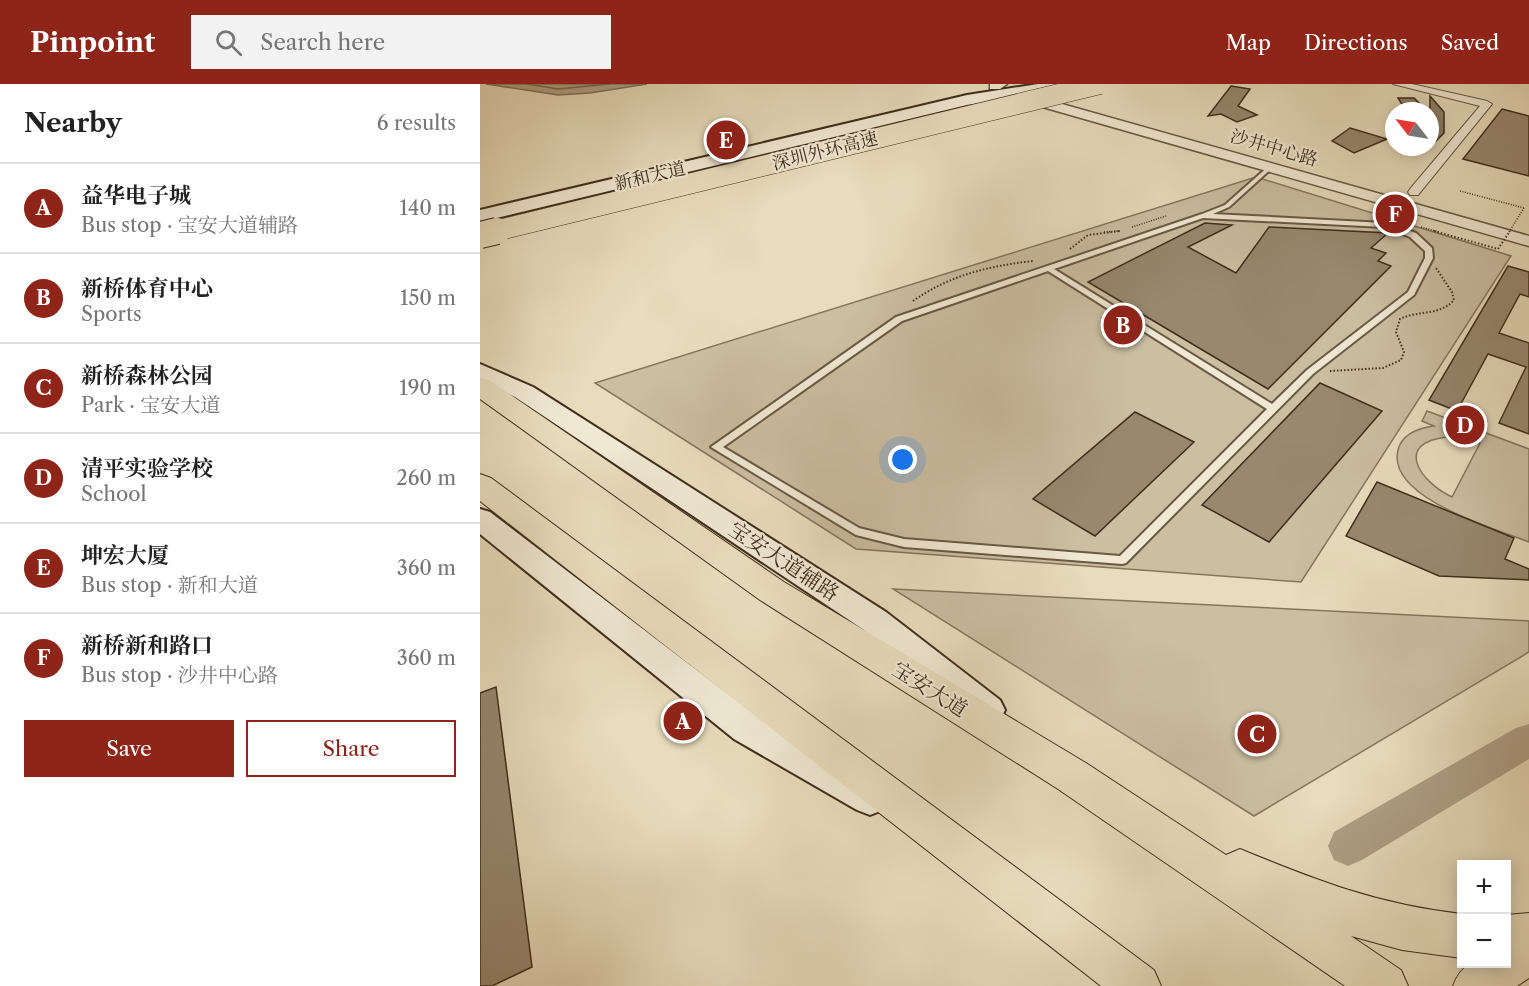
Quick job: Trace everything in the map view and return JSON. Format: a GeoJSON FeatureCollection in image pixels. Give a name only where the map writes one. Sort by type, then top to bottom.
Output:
{"type":"FeatureCollection","features":[{"type":"Feature","properties":{"kind":"highway","name":"深圳外环高速"},"geometry":{"type":"LineString","coordinates":[[480,235],[1100,84]]}},
{"type":"Feature","properties":{"kind":"highway","name":"深圳外环高速"},"geometry":{"type":"LineString","coordinates":[[480,224],[1044,85]]}},
{"type":"Feature","properties":{"kind":"main road","name":"新和大道"},"geometry":{"type":"LineString","coordinates":[[480,204],[1003,87],[1066,84]]}},
{"type":"Feature","properties":{"kind":"main road","name":"新和大道"},"geometry":{"type":"LineString","coordinates":[[480,216],[967,100],[1003,87]]}},
{"type":"Feature","properties":{"kind":"main road","name":"宝安大道辅路"},"geometry":{"type":"LineString","coordinates":[[480,371],[524,392],[875,621],[1072,776]]}},
{"type":"Feature","properties":{"kind":"main road","name":"宝安大道"},"geometry":{"type":"LineString","coordinates":[[480,386],[772,591],[1072,776],[1385,986]]}},
{"type":"Feature","properties":{"kind":"main road"},"geometry":{"type":"LineString","coordinates":[[480,485],[1138,986]]}},
{"type":"Feature","properties":{"kind":"main road"},"geometry":{"type":"LineString","coordinates":[[480,519],[746,728],[955,846]]}},
{"type":"Feature","properties":{"kind":"main road"},"geometry":{"type":"LineString","coordinates":[[1152,829],[1299,897],[1336,911],[1392,927],[1457,935]]}},
{"type":"Feature","properties":{"kind":"main road"},"geometry":{"type":"LineString","coordinates":[[1065,930],[1106,986]]}},
{"type":"Feature","properties":{"kind":"main road"},"geometry":{"type":"LineString","coordinates":[[1511,937],[1529,935]]}},
{"type":"Feature","properties":{"kind":"main road"},"geometry":{"type":"LineString","coordinates":[[1476,986],[1529,952]]}},
{"type":"Feature","properties":{"kind":"street"},"geometry":{"type":"LineString","coordinates":[[1398,84],[1487,104],[1416,192]]}},
{"type":"Feature","properties":{"kind":"street","name":"沙井中心路"},"geometry":{"type":"LineString","coordinates":[[1044,85],[1266,151]]}},
{"type":"Feature","properties":{"kind":"street","name":"沙井中心路"},"geometry":{"type":"LineString","coordinates":[[1003,87],[1529,241]]}},
{"type":"Feature","properties":{"kind":"lane"},"geometry":{"type":"LineString","coordinates":[[1202,216],[1385,225],[1406,232],[1423,242],[1429,250],[1429,258],[1411,293],[1310,372],[1122,560],[904,543],[856,531],[716,447],[899,319],[1227,206],[1270,167]]}},
{"type":"Feature","properties":{"kind":"lane"},"geometry":{"type":"LineString","coordinates":[[1227,206],[1244,218]]}},
{"type":"Feature","properties":{"kind":"lane"},"geometry":{"type":"LineString","coordinates":[[1048,268],[1273,409]]}},
{"type":"Feature","properties":{"kind":"path"},"geometry":{"type":"LineString","coordinates":[[1416,225],[1498,249],[1524,208],[1460,191]]}},
{"type":"Feature","properties":{"kind":"path"},"geometry":{"type":"LineString","coordinates":[[1128,229],[1164,216],[1202,216]]}},
{"type":"Feature","properties":{"kind":"path"},"geometry":{"type":"LineString","coordinates":[[1064,253],[1080,238],[1089,234],[1124,231]]}},
{"type":"Feature","properties":{"kind":"path"},"geometry":{"type":"LineString","coordinates":[[1310,372],[1383,368],[1401,360],[1404,352],[1395,327],[1400,319],[1417,312],[1445,308],[1454,300],[1452,292],[1429,258]]}},
{"type":"Feature","properties":{"kind":"path"},"geometry":{"type":"LineString","coordinates":[[899,319],[921,295],[952,278],[990,266],[1038,261]]}},
{"type":"Feature","properties":{"kind":"shaded area"},"geometry":{"type":"Polygon","coordinates":[[[1256,177],[1511,256],[1301,582],[856,549],[595,383],[1256,177]]]}},
{"type":"Feature","properties":{"kind":"shaded area"},"geometry":{"type":"Polygon","coordinates":[[[1427,411],[1529,449],[1529,542],[1447,509],[1425,497],[1409,483],[1399,467],[1398,450],[1407,436],[1423,428],[1434,426],[1422,421],[1427,411]],[[1447,437],[1430,441],[1420,447],[1416,455],[1417,464],[1430,482],[1452,497],[1480,443],[1447,437]]]}},
{"type":"Feature","properties":{"kind":"shaded area"},"geometry":{"type":"Polygon","coordinates":[[[893,589],[1529,621],[1529,652],[1254,816],[893,589]]]}},
{"type":"Feature","properties":{"kind":"water"},"geometry":{"type":"Polygon","coordinates":[[[486,84],[647,84],[590,93],[558,95],[486,84]]]}},
{"type":"Feature","properties":{"kind":"building"},"geometry":{"type":"Polygon","coordinates":[[[1231,86],[1250,89],[1238,106],[1257,115],[1237,122],[1221,114],[1208,116],[1231,86]]]}},
{"type":"Feature","properties":{"kind":"building"},"geometry":{"type":"Polygon","coordinates":[[[1398,98],[1414,98],[1418,102],[1400,102],[1398,98]]]}},
{"type":"Feature","properties":{"kind":"building"},"geometry":{"type":"Polygon","coordinates":[[[1439,106],[1444,112],[1444,133],[1439,138],[1439,106]]]}},
{"type":"Feature","properties":{"kind":"building"},"geometry":{"type":"Polygon","coordinates":[[[1502,109],[1529,116],[1529,176],[1463,159],[1502,109]]]}},
{"type":"Feature","properties":{"kind":"building"},"geometry":{"type":"Polygon","coordinates":[[[1350,128],[1385,138],[1354,153],[1332,141],[1350,128]]]}},
{"type":"Feature","properties":{"kind":"building"},"geometry":{"type":"Polygon","coordinates":[[[1205,223],[1232,225],[1188,247],[1236,273],[1269,227],[1388,233],[1371,248],[1386,253],[1378,261],[1391,266],[1268,389],[1088,282],[1205,223]]]}},
{"type":"Feature","properties":{"kind":"building"},"geometry":{"type":"Polygon","coordinates":[[[1508,266],[1529,272],[1529,297],[1520,294],[1499,333],[1529,343],[1529,434],[1499,423],[1526,367],[1488,354],[1457,411],[1429,400],[1508,266]]]}},
{"type":"Feature","properties":{"kind":"building"},"geometry":{"type":"Polygon","coordinates":[[[1320,383],[1382,411],[1269,542],[1202,505],[1320,383]]]}},
{"type":"Feature","properties":{"kind":"building"},"geometry":{"type":"Polygon","coordinates":[[[1135,412],[1194,442],[1095,536],[1033,499],[1135,412]]]}},
{"type":"Feature","properties":{"kind":"building"},"geometry":{"type":"Polygon","coordinates":[[[1377,482],[1514,538],[1505,559],[1529,569],[1529,580],[1439,576],[1346,536],[1377,482]]]}},
{"type":"Feature","properties":{"kind":"building"},"geometry":{"type":"Polygon","coordinates":[[[496,687],[532,967],[492,986],[480,986],[480,693],[496,687]]]}},
{"type":"Feature","properties":{"kind":"waterway"},"geometry":{"type":"LineString","coordinates":[[1348,846],[1529,740]]}},
{"type":"Feature","properties":{"kind":"place","name":"坤宏大厦"},"geometry":{"type":"Point","coordinates":[726,140]}},
{"type":"Feature","properties":{"kind":"place","name":"新桥新和路口"},"geometry":{"type":"Point","coordinates":[1395,214]}},
{"type":"Feature","properties":{"kind":"place","name":"新桥体育中心"},"geometry":{"type":"Point","coordinates":[1123,325]}},
{"type":"Feature","properties":{"kind":"place","name":"清平实验学校"},"geometry":{"type":"Point","coordinates":[1465,425]}},
{"type":"Feature","properties":{"kind":"place","name":"益华电子城"},"geometry":{"type":"Point","coordinates":[683,721]}},
{"type":"Feature","properties":{"kind":"place","name":"新桥森林公园"},"geometry":{"type":"Point","coordinates":[1257,734]}}]}
